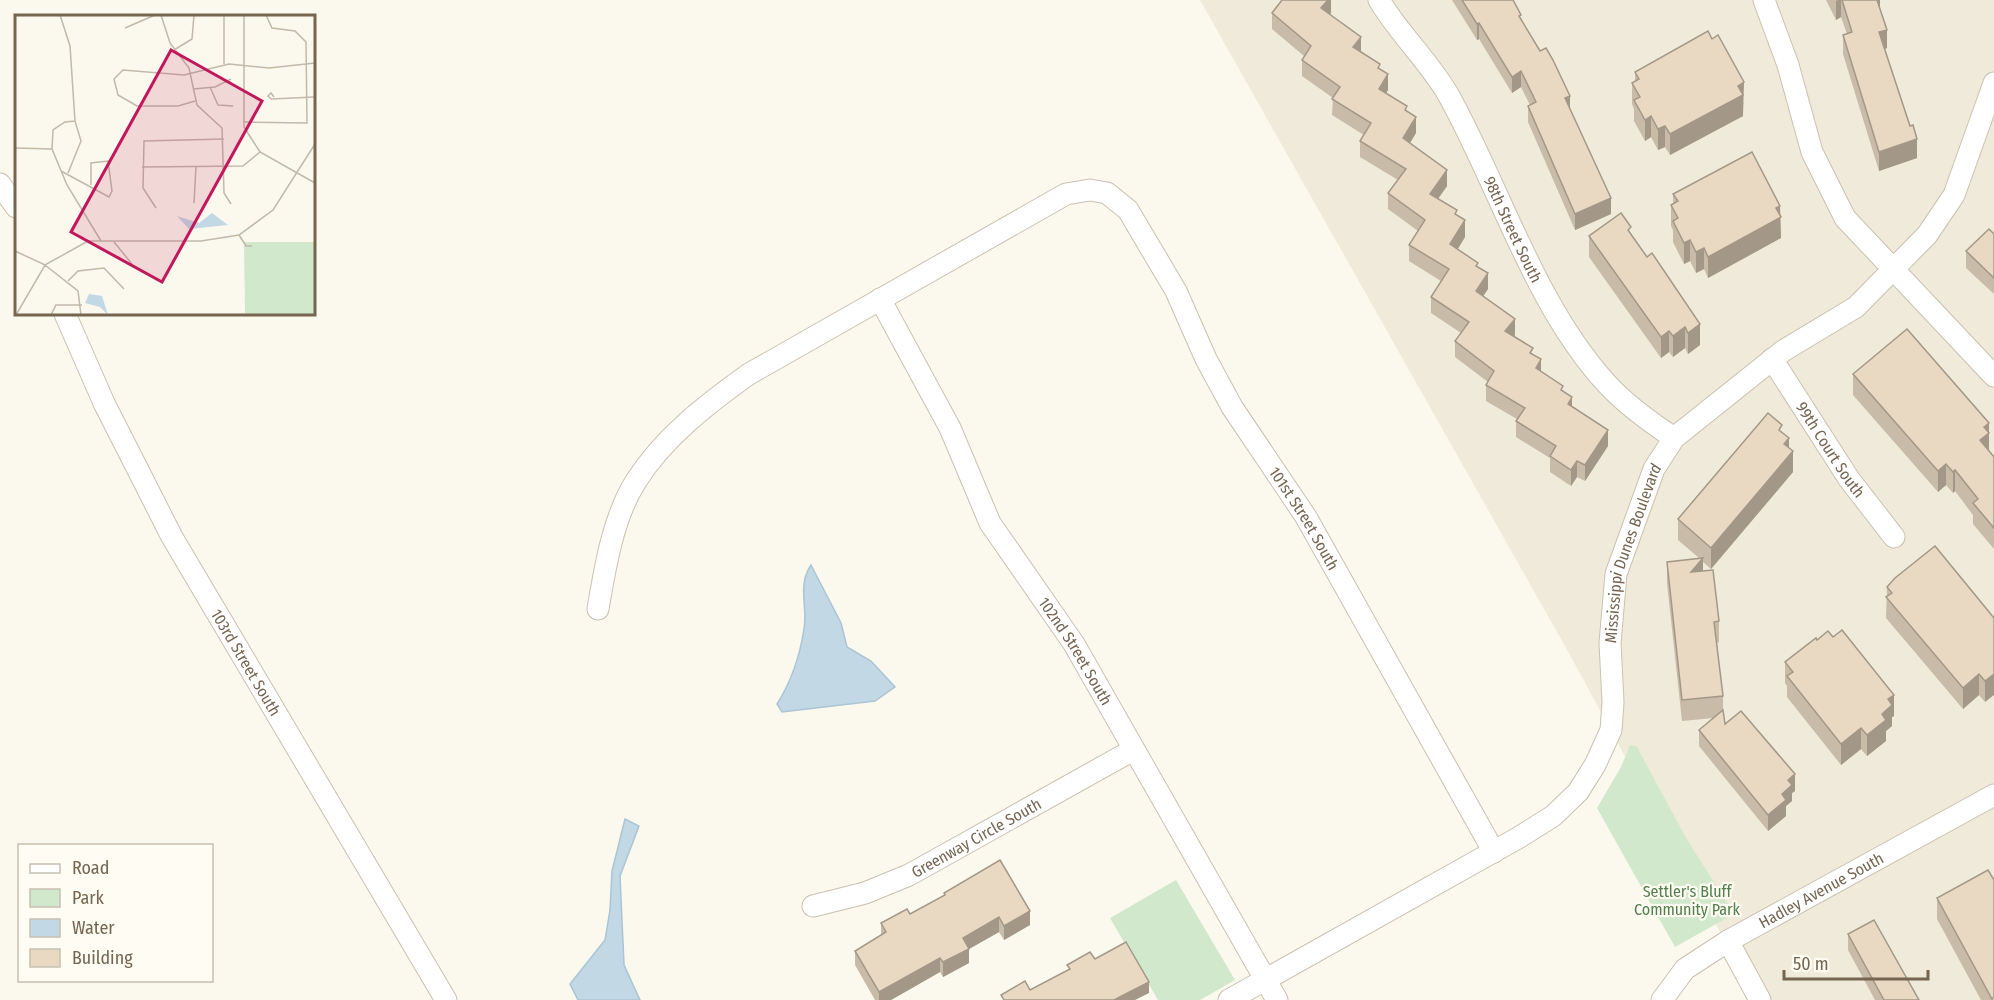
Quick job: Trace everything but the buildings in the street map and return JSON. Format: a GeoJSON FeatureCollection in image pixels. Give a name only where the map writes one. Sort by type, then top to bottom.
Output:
{"type":"FeatureCollection","features":[{"type":"Feature","properties":{"kind":"street","name":"98th Street South"},"geometry":{"type":"LineString","coordinates":[[1379,0],[1424,58],[1448,95],[1558,318],[1606,383],[1643,418],[1674,438]]}},
{"type":"Feature","properties":{"kind":"street"},"geometry":{"type":"LineString","coordinates":[[1764,0],[1788,65],[1812,152],[1845,218],[1994,376]]}},
{"type":"Feature","properties":{"kind":"street","name":"Mississippi Dunes Boulevard"},"geometry":{"type":"LineString","coordinates":[[1229,1000],[1494,852],[1553,816],[1578,792],[1595,765],[1611,730],[1613,702],[1610,643],[1616,574],[1654,469],[1674,438],[1772,359],[1856,307],[1927,235],[1954,195],[1994,83]]}},
{"type":"Feature","properties":{"kind":"street"},"geometry":{"type":"LineString","coordinates":[[0,184],[15,206]]}},
{"type":"Feature","properties":{"kind":"street","name":"101st Street South"},"geometry":{"type":"LineString","coordinates":[[880,299],[1066,194],[1090,190],[1107,193],[1128,210],[1150,245],[1232,407],[1306,517],[1494,852]]}},
{"type":"Feature","properties":{"kind":"street"},"geometry":{"type":"LineString","coordinates":[[598,609],[613,536],[635,483],[661,448],[706,405],[749,374],[880,299]]}},
{"type":"Feature","properties":{"kind":"street","name":"102nd Street South"},"geometry":{"type":"LineString","coordinates":[[880,299],[950,428],[990,523],[1074,644],[1277,1000]]}},
{"type":"Feature","properties":{"kind":"street","name":"103rd Street South"},"geometry":{"type":"LineString","coordinates":[[65,315],[104,403],[172,537],[446,1000]]}},
{"type":"Feature","properties":{"kind":"street","name":"99th Court South"},"geometry":{"type":"LineString","coordinates":[[1772,359],[1849,479],[1894,537]]}},
{"type":"Feature","properties":{"kind":"street","name":"Greenway Circle South"},"geometry":{"type":"LineString","coordinates":[[813,906],[865,893],[909,875],[1133,750]]}},
{"type":"Feature","properties":{"kind":"street","name":"Hadley Avenue South"},"geometry":{"type":"LineString","coordinates":[[1662,1000],[1685,969],[1728,941],[1994,795]]}},
{"type":"Feature","properties":{"kind":"street"},"geometry":{"type":"LineString","coordinates":[[1728,941],[1760,1000]]}},
{"type":"Feature","properties":{"kind":"shaded area"},"geometry":{"type":"Polygon","coordinates":[[[1200,0],[1994,0],[1994,1000],[1757,1000],[1570,655],[1200,0]]]}},
{"type":"Feature","properties":{"kind":"green space","name":"Settler's Bluff Community Park"},"geometry":{"type":"Polygon","coordinates":[[[1630,745],[1637,747],[1686,838],[1734,914],[1675,947],[1597,808],[1621,767],[1630,745]]]}},
{"type":"Feature","properties":{"kind":"green space"},"geometry":{"type":"Polygon","coordinates":[[[1176,880],[1235,980],[1200,1000],[1158,1000],[1110,918],[1176,880]]]}},
{"type":"Feature","properties":{"kind":"water"},"geometry":{"type":"Polygon","coordinates":[[[811,565],[841,623],[847,647],[871,661],[895,687],[875,701],[782,712],[777,704],[791,677],[800,649],[805,621],[804,588],[811,565]]]}},
{"type":"Feature","properties":{"kind":"water"},"geometry":{"type":"Polygon","coordinates":[[[625,819],[639,826],[620,876],[624,965],[640,1000],[578,1000],[570,984],[605,940],[610,910],[612,871],[625,819]]]}}]}
